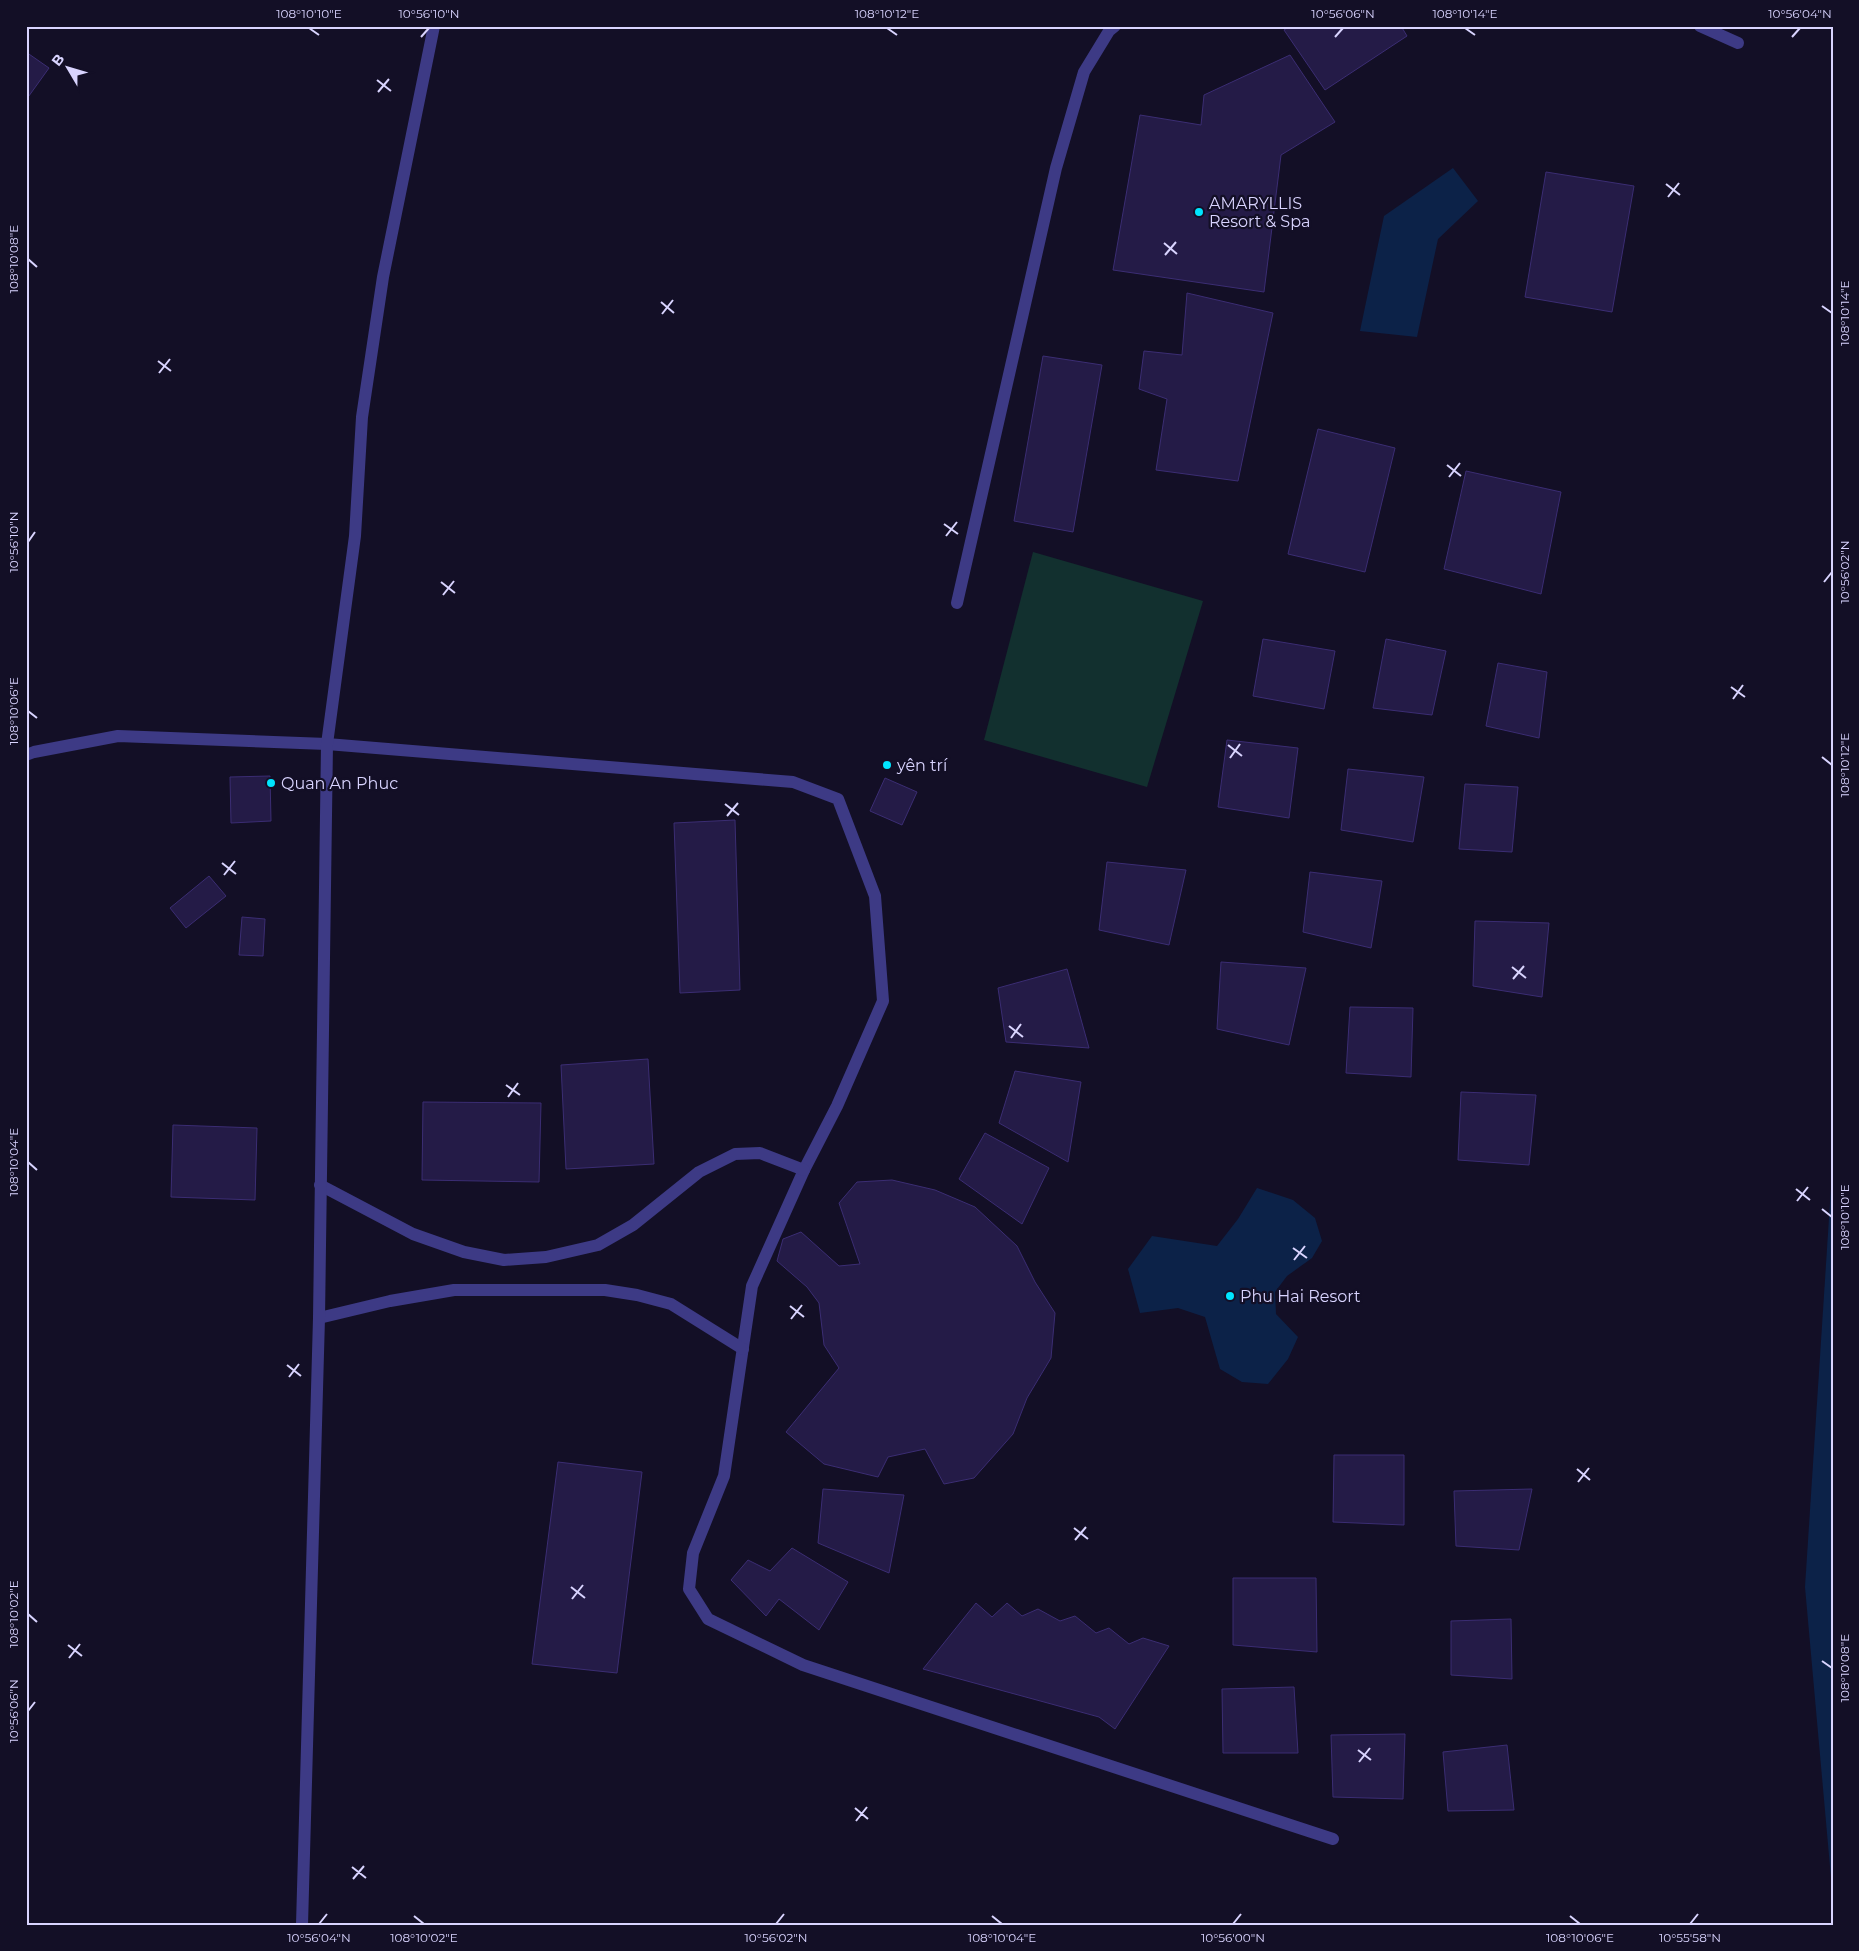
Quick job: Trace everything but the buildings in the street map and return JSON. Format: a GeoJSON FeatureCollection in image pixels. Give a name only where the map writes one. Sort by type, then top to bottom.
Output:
{"type":"FeatureCollection","features":[{"type":"Feature","properties":{"kind":"street"},"geometry":{"type":"LineString","coordinates":[[302,1925],[319,1318],[327,744],[355,536],[362,417],[383,277],[434,26]]}},
{"type":"Feature","properties":{"kind":"street"},"geometry":{"type":"LineString","coordinates":[[957,603],[1056,168],[1084,72],[1109,32],[1115,26]]}},
{"type":"Feature","properties":{"kind":"street"},"geometry":{"type":"LineString","coordinates":[[1700,26],[1738,43]]}},
{"type":"Feature","properties":{"kind":"street"},"geometry":{"type":"LineString","coordinates":[[26,755],[118,736],[327,744],[792,782],[838,799],[875,896],[883,1002],[837,1106],[804,1170],[752,1286],[724,1476],[693,1553],[689,1589],[708,1619],[803,1665],[1334,1839]]}},
{"type":"Feature","properties":{"kind":"street"},"geometry":{"type":"LineString","coordinates":[[320,1185],[412,1234],[464,1252],[504,1260],[546,1257],[598,1245],[633,1225],[699,1172],[735,1154],[760,1153],[804,1170]]}},
{"type":"Feature","properties":{"kind":"street"},"geometry":{"type":"LineString","coordinates":[[319,1318],[390,1301],[454,1290],[605,1290],[637,1295],[671,1304],[743,1349]]}},
{"type":"Feature","properties":{"kind":"green space"},"geometry":{"type":"Polygon","coordinates":[[[1033,552],[1203,601],[1147,787],[984,740],[1033,552]]]}},
{"type":"Feature","properties":{"kind":"water"},"geometry":{"type":"Polygon","coordinates":[[[1453,168],[1478,201],[1438,239],[1417,337],[1360,331],[1384,216],[1453,168]]]}},
{"type":"Feature","properties":{"kind":"water"},"geometry":{"type":"Polygon","coordinates":[[[1833,1157],[1833,1900],[1805,1587],[1833,1157]]]}},
{"type":"Feature","properties":{"kind":"water"},"geometry":{"type":"Polygon","coordinates":[[[1257,1188],[1293,1200],[1315,1218],[1322,1241],[1312,1258],[1287,1276],[1275,1292],[1276,1314],[1298,1337],[1288,1359],[1268,1384],[1242,1382],[1220,1369],[1205,1317],[1178,1308],[1140,1313],[1128,1269],[1152,1236],[1217,1246],[1238,1219],[1257,1188]]]}},
{"type":"Feature","properties":{"kind":"place","name":"AMARYLLIS Resort & Spa"},"geometry":{"type":"Point","coordinates":[1199,212]}},
{"type":"Feature","properties":{"kind":"place","name":"yên trí"},"geometry":{"type":"Point","coordinates":[887,765]}},
{"type":"Feature","properties":{"kind":"place","name":"Quan An Phuc"},"geometry":{"type":"Point","coordinates":[271,783]}},
{"type":"Feature","properties":{"kind":"place","name":"Phu Hai Resort"},"geometry":{"type":"Point","coordinates":[1230,1296]}}]}
